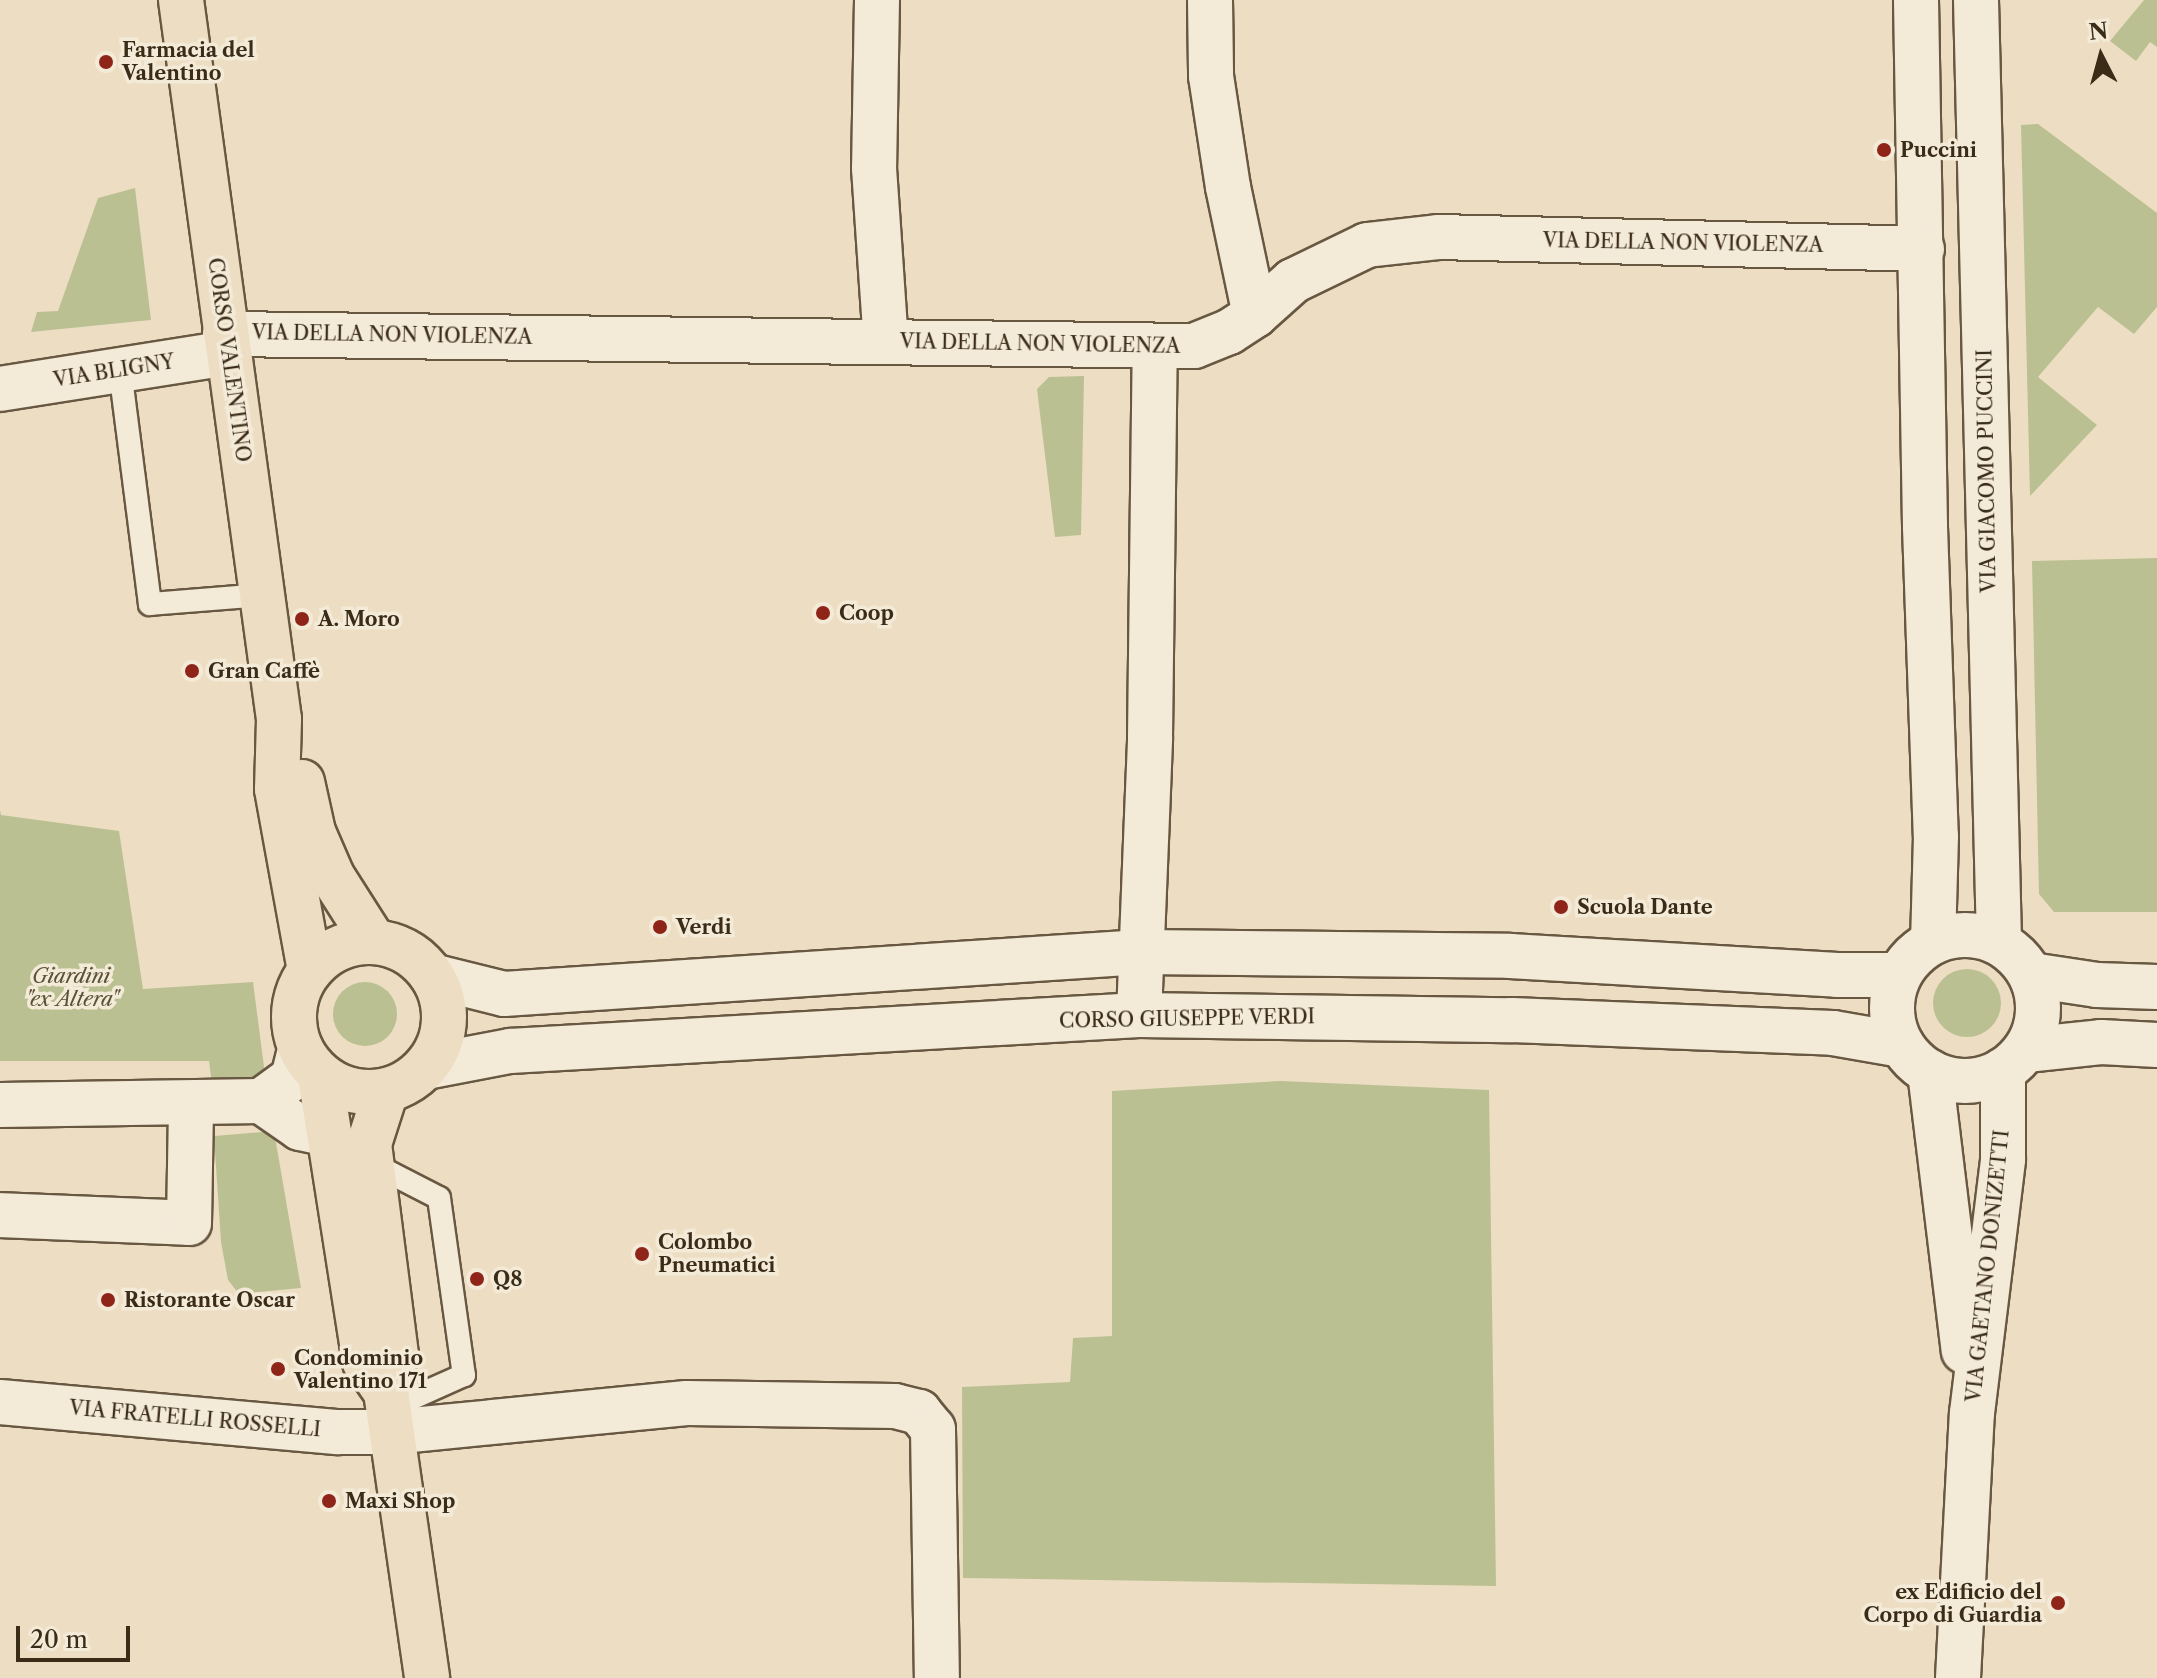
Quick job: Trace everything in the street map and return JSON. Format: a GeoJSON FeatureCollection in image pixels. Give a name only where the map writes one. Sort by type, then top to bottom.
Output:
{"type":"FeatureCollection","features":[{"type":"Feature","properties":{"kind":"main road","name":"CORSO VALENTINO"},"geometry":{"type":"LineString","coordinates":[[181,0],[279,719],[277,789],[310,970]]}},
{"type":"Feature","properties":{"kind":"main road","name":"CORSO VALENTINO"},"geometry":{"type":"LineString","coordinates":[[279,719],[299,768],[313,832],[332,876],[374,942]]}},
{"type":"Feature","properties":{"kind":"main road"},"geometry":{"type":"LineString","coordinates":[[310,1062],[340,1087],[363,1092],[386,1091],[407,1081],[426,1067],[438,1046],[444,1023],[442,998],[432,976],[407,953],[374,942],[350,944],[328,954],[310,970],[299,988],[294,1008],[329,1134],[365,1362],[388,1411]]}},
{"type":"Feature","properties":{"kind":"main road"},"geometry":{"type":"LineString","coordinates":[[386,1091],[369,1144],[396,1355],[388,1411],[427,1678]]}},
{"type":"Feature","properties":{"kind":"street"},"geometry":{"type":"LineString","coordinates":[[877,0],[874,168],[886,342]]}},
{"type":"Feature","properties":{"kind":"street"},"geometry":{"type":"LineString","coordinates":[[1210,0],[1211,76],[1228,187],[1255,315]]}},
{"type":"Feature","properties":{"kind":"street"},"geometry":{"type":"LineString","coordinates":[[1916,0],[1925,527],[1936,836],[1933,941]]}},
{"type":"Feature","properties":{"kind":"street","name":"VIA GIACOMO PUCCINI"},"geometry":{"type":"LineString","coordinates":[[1976,0],[1999,942]]}},
{"type":"Feature","properties":{"kind":"street","name":"VIA DELLA NON VIOLENZA"},"geometry":{"type":"LineString","coordinates":[[227,343],[886,342],[1194,346],[1229,332],[1255,315],[1293,281],[1367,245],[1424,239],[1922,249]]}},
{"type":"Feature","properties":{"kind":"street","name":"VIA BLIGNY"},"geometry":{"type":"LineString","coordinates":[[0,389],[120,370],[227,343]]}},
{"type":"Feature","properties":{"kind":"street"},"geometry":{"type":"LineString","coordinates":[[1139,1015],[1150,737],[1155,346]]}},
{"type":"Feature","properties":{"kind":"street"},"geometry":{"type":"LineString","coordinates":[[2014,1060],[2039,1013],[2031,975],[2018,956],[1999,942],[1978,935],[1955,935],[1933,941],[1913,955],[1898,975],[1892,1011],[1916,1059],[1954,1081],[1980,1080],[2014,1060],[2101,1042],[2157,1045]]}},
{"type":"Feature","properties":{"kind":"street"},"geometry":{"type":"LineString","coordinates":[[432,976],[504,994],[1142,952],[1510,956],[1837,975],[1898,975]]}},
{"type":"Feature","properties":{"kind":"street"},"geometry":{"type":"LineString","coordinates":[[2031,975],[2097,985],[2157,987]]}},
{"type":"Feature","properties":{"kind":"street","name":"CORSO GIUSEPPE VERDI"},"geometry":{"type":"LineString","coordinates":[[426,1067],[510,1051],[1139,1015],[1512,1020],[1833,1033],[1916,1059]]}},
{"type":"Feature","properties":{"kind":"street","name":"VIA GAETANO DONIZETTI"},"geometry":{"type":"LineString","coordinates":[[1916,1059],[1938,1163],[1972,1413]]}},
{"type":"Feature","properties":{"kind":"street","name":"VIA GAETANO DONIZETTI"},"geometry":{"type":"LineString","coordinates":[[1958,1678],[1972,1413],[2014,1060]]}},
{"type":"Feature","properties":{"kind":"street"},"geometry":{"type":"LineString","coordinates":[[0,1105],[191,1105],[261,1101],[310,1062]]}},
{"type":"Feature","properties":{"kind":"street"},"geometry":{"type":"LineString","coordinates":[[261,1101],[300,1128],[329,1134]]}},
{"type":"Feature","properties":{"kind":"street"},"geometry":{"type":"LineString","coordinates":[[0,1215],[189,1223],[191,1105]]}},
{"type":"Feature","properties":{"kind":"street","name":"VIA FRATELLI ROSSELLI"},"geometry":{"type":"LineString","coordinates":[[0,1402],[339,1432],[388,1411],[687,1403],[895,1406],[919,1412],[933,1429],[937,1678]]}},
{"type":"Feature","properties":{"kind":"lane"},"geometry":{"type":"LineString","coordinates":[[120,370],[150,604],[261,595]]}},
{"type":"Feature","properties":{"kind":"lane"},"geometry":{"type":"LineString","coordinates":[[371,1163],[439,1198],[464,1375],[388,1411]]}},
{"type":"Feature","properties":{"kind":"green space"},"geometry":{"type":"Polygon","coordinates":[[[2144,0],[2157,0],[2157,47],[2150,42],[2136,61],[2110,41],[2144,0]]]}},
{"type":"Feature","properties":{"kind":"green space"},"geometry":{"type":"Polygon","coordinates":[[[2038,124],[2157,213],[2157,307],[2134,334],[2098,307],[2038,377],[2097,425],[2030,496],[2021,125],[2038,124]]]}},
{"type":"Feature","properties":{"kind":"green space"},"geometry":{"type":"Polygon","coordinates":[[[135,188],[151,320],[31,332],[37,312],[58,311],[98,198],[135,188]]]}},
{"type":"Feature","properties":{"kind":"green space"},"geometry":{"type":"Polygon","coordinates":[[[1084,376],[1081,535],[1055,537],[1037,389],[1049,377],[1084,376]]]}},
{"type":"Feature","properties":{"kind":"green space"},"geometry":{"type":"Polygon","coordinates":[[[2157,558],[2157,912],[2054,912],[2039,894],[2032,561],[2157,558]]]}},
{"type":"Feature","properties":{"kind":"green space","name":"Giardini \"ex Altera\""},"geometry":{"type":"Polygon","coordinates":[[[0,810],[1,815],[119,831],[143,989],[253,982],[266,1082],[212,1085],[209,1061],[0,1061],[0,810]]]}},
{"type":"Feature","properties":{"kind":"green space"},"geometry":{"type":"Polygon","coordinates":[[[1967,969],[1991,979],[2001,1003],[1991,1027],[1967,1037],[1943,1027],[1933,1003],[1943,979],[1967,969]]]}},
{"type":"Feature","properties":{"kind":"green space"},"geometry":{"type":"Polygon","coordinates":[[[365,982],[388,991],[397,1014],[388,1037],[365,1046],[342,1037],[333,1014],[342,991],[365,982]]]}},
{"type":"Feature","properties":{"kind":"green space"},"geometry":{"type":"Polygon","coordinates":[[[1280,1081],[1489,1090],[1496,1586],[963,1578],[962,1387],[1070,1382],[1073,1338],[1112,1336],[1112,1091],[1280,1081]]]}},
{"type":"Feature","properties":{"kind":"green space"},"geometry":{"type":"Polygon","coordinates":[[[274,1131],[301,1288],[239,1294],[228,1280],[221,1242],[214,1136],[274,1131]]]}},
{"type":"Feature","properties":{"kind":"place","name":"Farmacia del Valentino"},"geometry":{"type":"Point","coordinates":[106,62]}},
{"type":"Feature","properties":{"kind":"place","name":"Puccini"},"geometry":{"type":"Point","coordinates":[1884,150]}},
{"type":"Feature","properties":{"kind":"place","name":"Coop"},"geometry":{"type":"Point","coordinates":[823,613]}},
{"type":"Feature","properties":{"kind":"place","name":"A. Moro"},"geometry":{"type":"Point","coordinates":[302,619]}},
{"type":"Feature","properties":{"kind":"place","name":"Gran Caffè"},"geometry":{"type":"Point","coordinates":[192,671]}},
{"type":"Feature","properties":{"kind":"place","name":"Scuola Dante"},"geometry":{"type":"Point","coordinates":[1561,907]}},
{"type":"Feature","properties":{"kind":"place","name":"Verdi"},"geometry":{"type":"Point","coordinates":[660,927]}},
{"type":"Feature","properties":{"kind":"place","name":"Colombo Pneumatici"},"geometry":{"type":"Point","coordinates":[642,1254]}},
{"type":"Feature","properties":{"kind":"place","name":"Q8"},"geometry":{"type":"Point","coordinates":[477,1279]}},
{"type":"Feature","properties":{"kind":"place","name":"Ristorante Oscar"},"geometry":{"type":"Point","coordinates":[108,1300]}},
{"type":"Feature","properties":{"kind":"place","name":"Condominio Valentino 171"},"geometry":{"type":"Point","coordinates":[278,1369]}},
{"type":"Feature","properties":{"kind":"place","name":"Maxi Shop"},"geometry":{"type":"Point","coordinates":[329,1501]}},
{"type":"Feature","properties":{"kind":"place","name":"ex Edificio del Corpo di Guardia"},"geometry":{"type":"Point","coordinates":[2058,1603]}}]}
